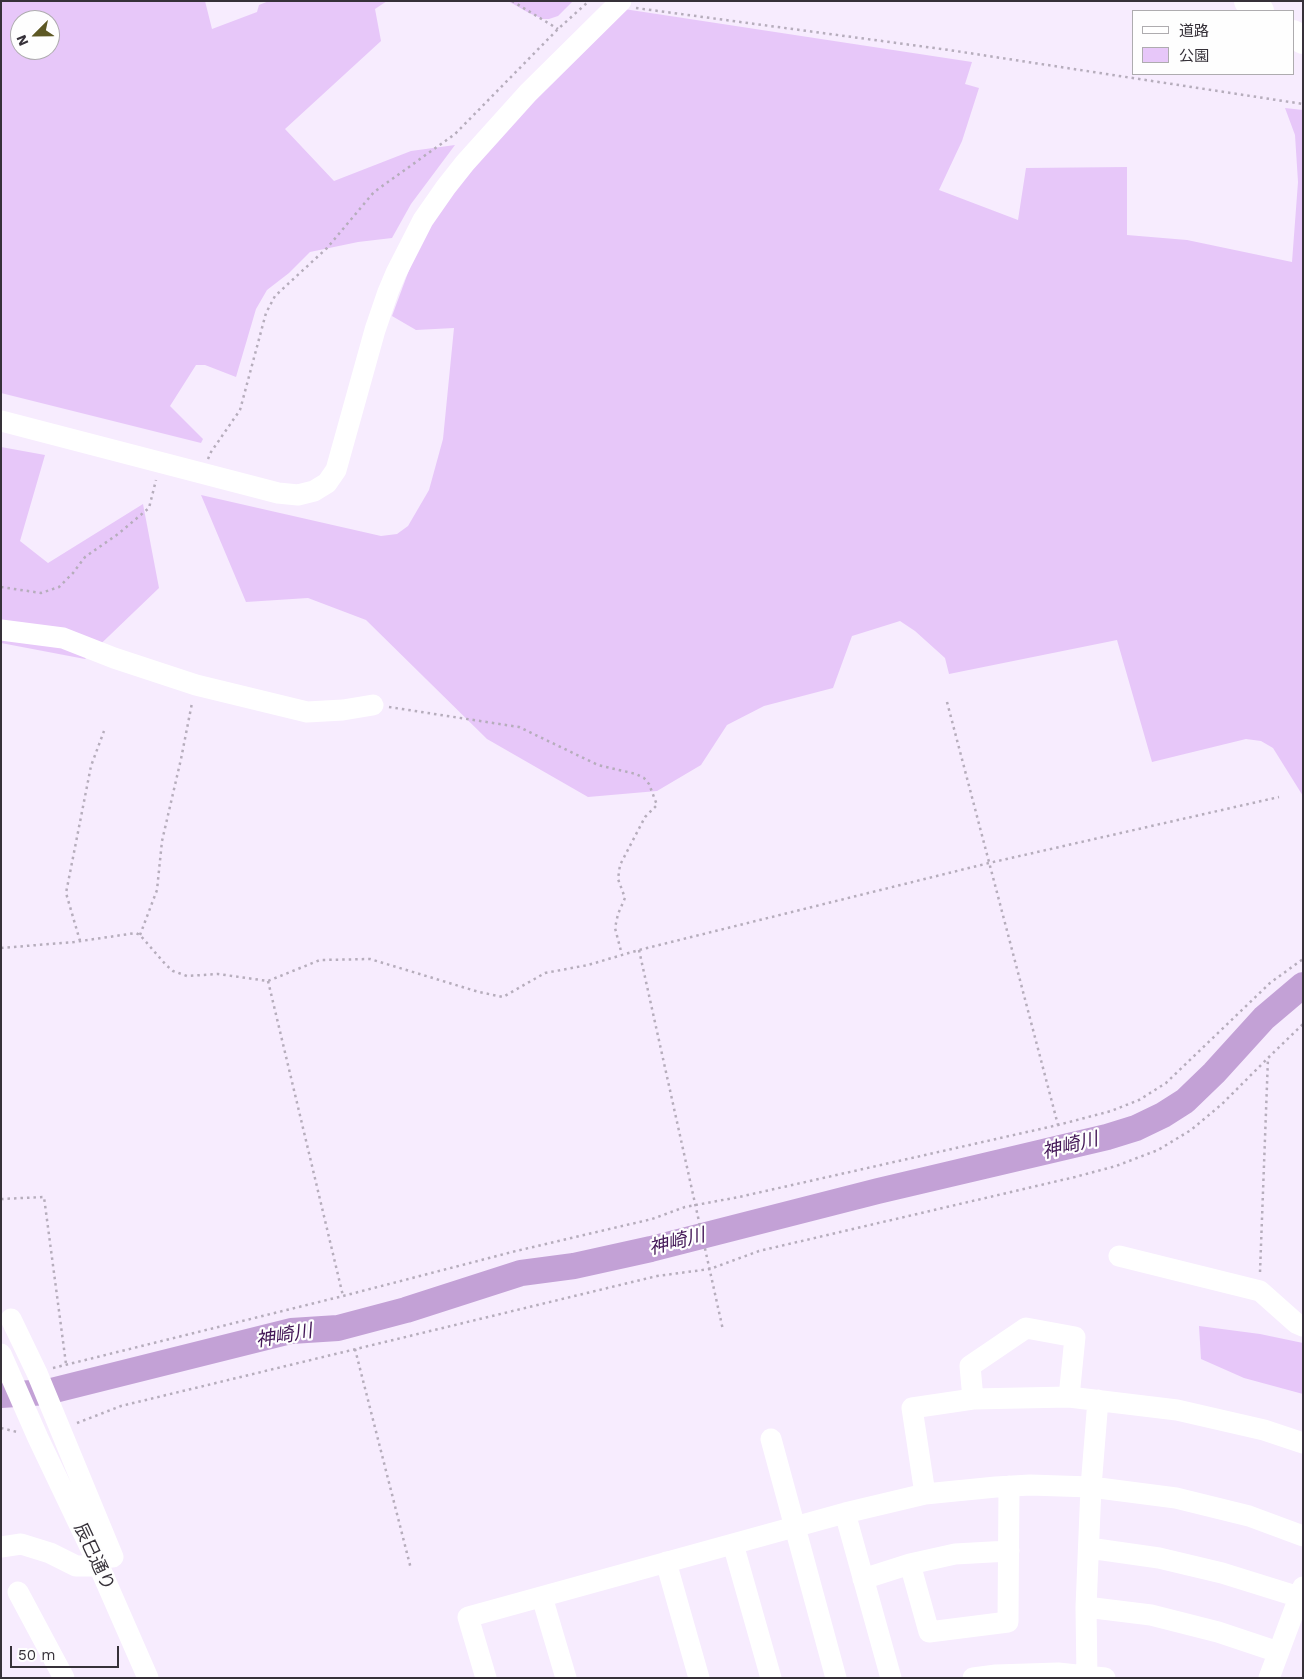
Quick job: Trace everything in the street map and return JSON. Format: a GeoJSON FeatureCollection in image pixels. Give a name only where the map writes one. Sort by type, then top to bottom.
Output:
{"type":"FeatureCollection","features":[{"type":"Feature","properties":{"kind":"main road"},"geometry":{"type":"LineString","coordinates":[[1248,1],[1259,10]]}},
{"type":"Feature","properties":{"kind":"street"},"geometry":{"type":"LineString","coordinates":[[1,421],[278,493],[298,495],[314,492],[326,483],[336,470],[375,330],[388,292],[399,266],[424,220],[461,169],[528,93],[627,3]]}},
{"type":"Feature","properties":{"kind":"street"},"geometry":{"type":"LineString","coordinates":[[1,630],[63,638],[114,658],[196,685],[307,712],[343,710],[373,705]]}},
{"type":"Feature","properties":{"kind":"street"},"geometry":{"type":"LineString","coordinates":[[1118,1256],[1260,1291],[1296,1323],[1303,1326]]}},
{"type":"Feature","properties":{"kind":"street"},"geometry":{"type":"LineString","coordinates":[[1,1547],[21,1544],[50,1553],[76,1566],[106,1561],[61,1430],[37,1373],[11,1319]]}},
{"type":"Feature","properties":{"kind":"street"},"geometry":{"type":"LineString","coordinates":[[972,1399],[970,1366],[1026,1328],[1075,1337],[1069,1397]]}},
{"type":"Feature","properties":{"kind":"street","name":"辰巳通り"},"geometry":{"type":"LineString","coordinates":[[1,1354],[38,1438],[106,1561],[148,1678]]}},
{"type":"Feature","properties":{"kind":"street"},"geometry":{"type":"LineString","coordinates":[[924,1494],[912,1408],[972,1399],[1069,1397],[1178,1410],[1264,1430],[1303,1444]]}},
{"type":"Feature","properties":{"kind":"street"},"geometry":{"type":"LineString","coordinates":[[973,1678],[1058,1673],[1093,1677],[1086,1607],[1091,1487],[1098,1400]]}},
{"type":"Feature","properties":{"kind":"street"},"geometry":{"type":"LineString","coordinates":[[771,1439],[836,1678]]}},
{"type":"Feature","properties":{"kind":"street"},"geometry":{"type":"LineString","coordinates":[[910,1564],[929,1632],[1008,1622],[1009,1486]]}},
{"type":"Feature","properties":{"kind":"street"},"geometry":{"type":"LineString","coordinates":[[486,1678],[468,1617],[845,1513],[924,1494],[1009,1486],[1091,1487],[1176,1498],[1249,1516],[1303,1536]]}},
{"type":"Feature","properties":{"kind":"street"},"geometry":{"type":"LineString","coordinates":[[845,1513],[891,1678]]}},
{"type":"Feature","properties":{"kind":"street"},"geometry":{"type":"LineString","coordinates":[[733,1544],[770,1678]]}},
{"type":"Feature","properties":{"kind":"street"},"geometry":{"type":"LineString","coordinates":[[1089,1548],[1159,1558],[1301,1592],[1269,1678]]}},
{"type":"Feature","properties":{"kind":"street"},"geometry":{"type":"LineString","coordinates":[[863,1579],[910,1564],[955,1554],[1009,1551]]}},
{"type":"Feature","properties":{"kind":"street"},"geometry":{"type":"LineString","coordinates":[[666,1562],[699,1678]]}},
{"type":"Feature","properties":{"kind":"street"},"geometry":{"type":"LineString","coordinates":[[18,1592],[62,1677]]}},
{"type":"Feature","properties":{"kind":"street"},"geometry":{"type":"LineString","coordinates":[[542,1596],[566,1678]]}},
{"type":"Feature","properties":{"kind":"street"},"geometry":{"type":"LineString","coordinates":[[1086,1607],[1151,1615],[1218,1632],[1278,1652]]}},
{"type":"Feature","properties":{"kind":"street"},"geometry":{"type":"LineString","coordinates":[[481,1613],[499,1678]]}},
{"type":"Feature","properties":{"kind":"path"},"geometry":{"type":"LineString","coordinates":[[512,1],[558,29]]}},
{"type":"Feature","properties":{"kind":"path"},"geometry":{"type":"LineString","coordinates":[[203,474],[211,452],[240,410],[266,313],[275,296],[327,248],[374,192],[455,134],[558,29],[589,1]]}},
{"type":"Feature","properties":{"kind":"path"},"geometry":{"type":"LineString","coordinates":[[627,3],[638,9],[948,50],[1303,104]]}},
{"type":"Feature","properties":{"kind":"path"},"geometry":{"type":"LineString","coordinates":[[1,587],[41,593],[59,587],[86,557],[118,534],[148,508],[162,462]]}},
{"type":"Feature","properties":{"kind":"path"},"geometry":{"type":"LineString","coordinates":[[140,935],[157,890],[162,841],[196,685]]}},
{"type":"Feature","properties":{"kind":"path"},"geometry":{"type":"LineString","coordinates":[[947,702],[1058,1125]]}},
{"type":"Feature","properties":{"kind":"path"},"geometry":{"type":"LineString","coordinates":[[373,705],[519,727],[598,765],[636,774],[650,784],[657,805],[645,817],[620,866],[618,879],[624,898],[618,914],[616,928],[622,955]]}},
{"type":"Feature","properties":{"kind":"path"},"geometry":{"type":"LineString","coordinates":[[80,941],[66,893],[91,766],[104,731]]}},
{"type":"Feature","properties":{"kind":"path"},"geometry":{"type":"LineString","coordinates":[[1,948],[80,941],[131,933],[140,935],[166,966],[179,974],[187,976],[218,974],[268,981],[320,960],[370,959],[479,992],[503,997],[545,973],[588,965],[639,950],[989,863],[1280,797]]}},
{"type":"Feature","properties":{"kind":"path"},"geometry":{"type":"LineString","coordinates":[[639,950],[694,1204],[724,1330]]}},
{"type":"Feature","properties":{"kind":"path"},"geometry":{"type":"LineString","coordinates":[[1,1199],[44,1197],[66,1364],[343,1296],[516,1251],[652,1219],[694,1204],[748,1195],[1058,1125],[1124,1107],[1155,1091],[1182,1070],[1270,983],[1303,959]]}},
{"type":"Feature","properties":{"kind":"path"},"geometry":{"type":"LineString","coordinates":[[268,981],[343,1296]]}},
{"type":"Feature","properties":{"kind":"path"},"geometry":{"type":"LineString","coordinates":[[61,1430],[121,1406],[657,1276],[710,1269],[759,1251],[1075,1177],[1136,1160],[1158,1150],[1191,1130],[1222,1104],[1303,1024]]}},
{"type":"Feature","properties":{"kind":"path"},"geometry":{"type":"LineString","coordinates":[[1260,1291],[1268,1058]]}},
{"type":"Feature","properties":{"kind":"path"},"geometry":{"type":"LineString","coordinates":[[355,1349],[411,1569]]}},
{"type":"Feature","properties":{"kind":"green space"},"geometry":{"type":"Polygon","coordinates":[[[1,1],[205,1],[212,29],[257,12],[259,5],[269,1],[387,1],[375,9],[381,41],[285,129],[334,181],[411,151],[455,145],[411,204],[392,238],[358,242],[310,252],[289,273],[267,290],[256,309],[236,377],[205,365],[196,365],[170,406],[203,439],[201,443],[1,393],[1,1]]]}},
{"type":"Feature","properties":{"kind":"green space"},"geometry":{"type":"Polygon","coordinates":[[[508,1],[573,1],[558,16],[543,19],[508,1]]]}},
{"type":"Feature","properties":{"kind":"green space"},"geometry":{"type":"Polygon","coordinates":[[[624,9],[972,62],[965,84],[979,88],[962,141],[939,190],[1018,220],[1026,168],[1127,167],[1127,235],[1187,240],[1292,262],[1298,182],[1295,135],[1285,108],[1303,110],[1303,796],[1273,748],[1261,741],[1246,739],[1152,762],[1117,640],[949,674],[945,658],[915,631],[900,621],[852,636],[833,688],[764,706],[727,725],[701,765],[657,791],[588,797],[487,739],[366,620],[308,598],[246,602],[201,495],[381,536],[397,534],[408,526],[429,490],[443,439],[454,328],[416,330],[392,316],[412,262],[431,225],[448,198],[506,128],[624,9]]]}},
{"type":"Feature","properties":{"kind":"green space"},"geometry":{"type":"Polygon","coordinates":[[[1,447],[45,455],[20,541],[48,563],[143,504],[159,588],[85,659],[1,643],[1,447]]]}},
{"type":"Feature","properties":{"kind":"green space"},"geometry":{"type":"Polygon","coordinates":[[[1199,1326],[1260,1334],[1303,1343],[1303,1394],[1244,1378],[1201,1359],[1199,1326]]]}},
{"type":"Feature","properties":{"kind":"waterway","name":"神崎川"},"geometry":{"type":"LineString","coordinates":[[1,1395],[47,1392],[291,1331],[338,1328],[406,1310],[521,1273],[574,1266],[651,1249],[878,1191],[1107,1137],[1136,1128],[1163,1115],[1185,1101],[1214,1073],[1264,1018],[1303,985]]}}]}
